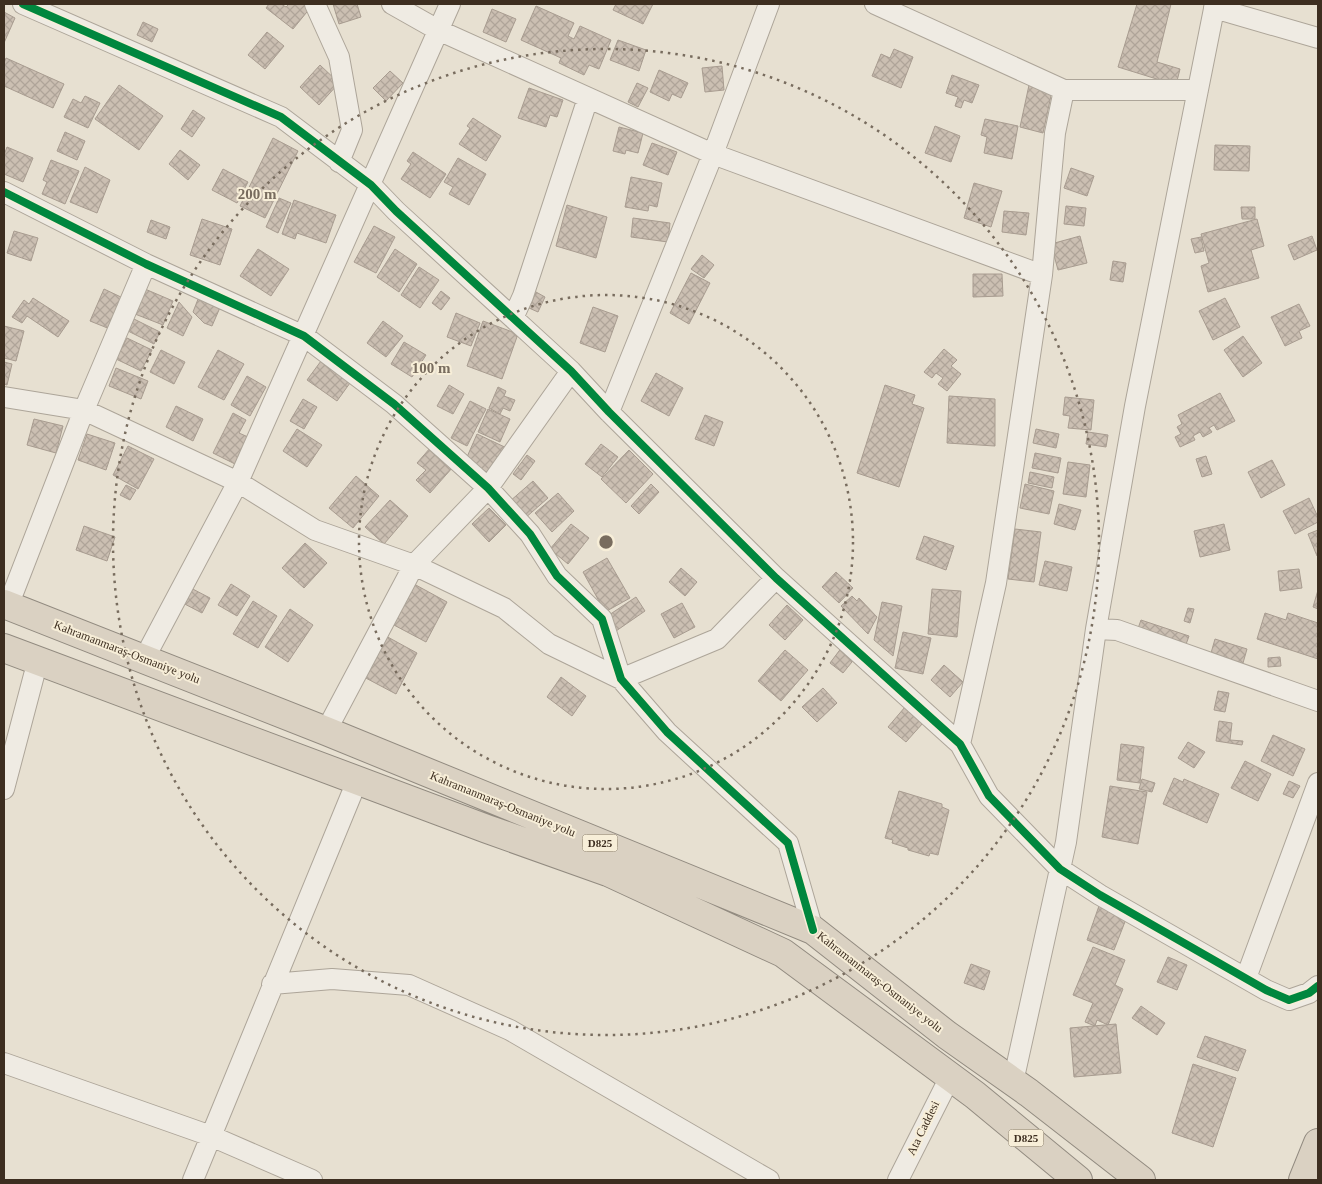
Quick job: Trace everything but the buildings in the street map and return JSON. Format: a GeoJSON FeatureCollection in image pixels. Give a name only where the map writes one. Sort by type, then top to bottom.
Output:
{"type":"FeatureCollection","features":[{"type":"Feature","properties":{"kind":"highway","name":"Kahramanmaraş-Osmaniye yolu"},"geometry":{"type":"LineString","coordinates":[[6,605],[326,731],[813,930],[947,1035],[1013,1082],[1141,1180]]}},
{"type":"Feature","properties":{"kind":"highway","name":"Kahramanmaraş-Osmaniye yolu"},"geometry":{"type":"LineString","coordinates":[[4,648],[608,872],[783,953],[950,1077],[1078,1180]]}},
{"type":"Feature","properties":{"kind":"highway"},"geometry":{"type":"LineString","coordinates":[[1303,1180],[1318,1143]]}},
{"type":"Feature","properties":{"kind":"street"},"geometry":{"type":"LineString","coordinates":[[22,4],[281,117],[371,185],[396,211],[571,371],[609,412],[776,578],[960,744],[990,796],[1060,869],[1100,895],[1266,990],[1289,1000],[1309,993],[1318,986]]}},
{"type":"Feature","properties":{"kind":"street"},"geometry":{"type":"LineString","coordinates":[[315,4],[339,57],[352,130],[339,162]]}},
{"type":"Feature","properties":{"kind":"street"},"geometry":{"type":"LineString","coordinates":[[392,4],[438,30],[714,154],[1042,275]]}},
{"type":"Feature","properties":{"kind":"street"},"geometry":{"type":"LineString","coordinates":[[144,658],[238,482],[450,4]]}},
{"type":"Feature","properties":{"kind":"street"},"geometry":{"type":"LineString","coordinates":[[609,412],[714,154],[769,4]]}},
{"type":"Feature","properties":{"kind":"street"},"geometry":{"type":"LineString","coordinates":[[875,4],[1064,90],[1198,90]]}},
{"type":"Feature","properties":{"kind":"street"},"geometry":{"type":"LineString","coordinates":[[1013,1082],[1060,869],[1096,628],[1135,406],[1214,6],[1318,38]]}},
{"type":"Feature","properties":{"kind":"street"},"geometry":{"type":"LineString","coordinates":[[960,744],[996,583],[1042,275],[1055,132],[1064,90]]}},
{"type":"Feature","properties":{"kind":"street"},"geometry":{"type":"LineString","coordinates":[[513,318],[526,287],[588,98]]}},
{"type":"Feature","properties":{"kind":"street"},"geometry":{"type":"LineString","coordinates":[[4,192],[146,264],[304,336],[394,404],[488,488],[530,534],[558,576],[602,618],[621,679]]}},
{"type":"Feature","properties":{"kind":"street"},"geometry":{"type":"LineString","coordinates":[[6,605],[84,410],[146,264]]}},
{"type":"Feature","properties":{"kind":"street"},"geometry":{"type":"LineString","coordinates":[[326,731],[414,565],[488,488],[571,371]]}},
{"type":"Feature","properties":{"kind":"street"},"geometry":{"type":"LineString","coordinates":[[4,397],[84,410],[238,482],[315,530],[414,565],[504,608],[549,644],[621,679],[668,732],[788,843],[813,930]]}},
{"type":"Feature","properties":{"kind":"street"},"geometry":{"type":"LineString","coordinates":[[621,679],[717,639],[776,578]]}},
{"type":"Feature","properties":{"kind":"street"},"geometry":{"type":"LineString","coordinates":[[1096,628],[1117,630],[1318,701]]}},
{"type":"Feature","properties":{"kind":"street"},"geometry":{"type":"LineString","coordinates":[[4,789],[38,660]]}},
{"type":"Feature","properties":{"kind":"street"},"geometry":{"type":"LineString","coordinates":[[193,1180],[357,780]]}},
{"type":"Feature","properties":{"kind":"street"},"geometry":{"type":"LineString","coordinates":[[1246,978],[1318,783]]}},
{"type":"Feature","properties":{"kind":"street"},"geometry":{"type":"LineString","coordinates":[[272,984],[332,979],[409,985],[510,1030],[769,1180]]}},
{"type":"Feature","properties":{"kind":"street"},"geometry":{"type":"LineString","coordinates":[[4,1063],[211,1136],[312,1180]]}},
{"type":"Feature","properties":{"kind":"street","name":"Ata Caddesi"},"geometry":{"type":"LineString","coordinates":[[898,1180],[950,1077]]}},
{"type":"Feature","properties":{"kind":"cycle path"},"geometry":{"type":"LineString","coordinates":[[23,4],[281,117],[371,185],[396,211],[571,371],[609,412],[776,578],[960,744],[989,796],[1060,869],[1100,895],[1266,990],[1289,1000],[1309,993],[1318,986]]}},
{"type":"Feature","properties":{"kind":"cycle path"},"geometry":{"type":"LineString","coordinates":[[4,192],[146,264],[304,336],[394,404],[488,488],[530,534],[557,576],[602,619],[621,679],[667,732],[788,843],[813,930]]}}]}
